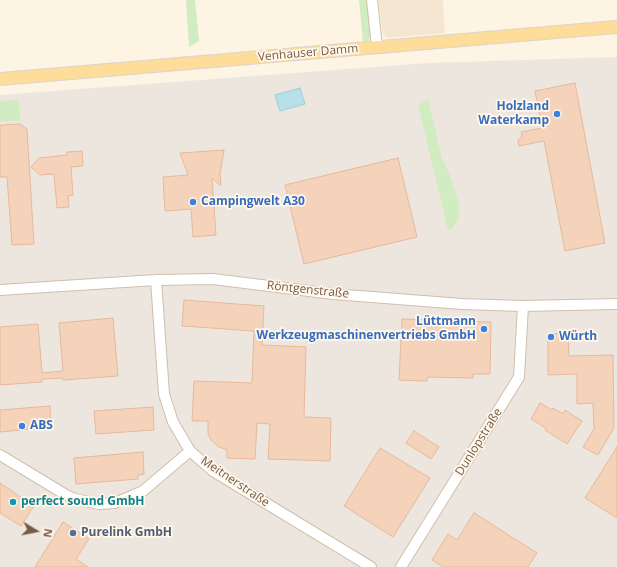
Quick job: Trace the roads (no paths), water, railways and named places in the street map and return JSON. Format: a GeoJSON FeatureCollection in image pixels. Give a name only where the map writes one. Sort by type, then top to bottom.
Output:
{"type":"FeatureCollection","features":[{"type":"Feature","properties":{"kind":"main road","name":"Venhauser Damm"},"geometry":{"type":"LineString","coordinates":[[0,79],[617,27]]}},
{"type":"Feature","properties":{"kind":"street"},"geometry":{"type":"LineString","coordinates":[[372,0],[377,47]]}},
{"type":"Feature","properties":{"kind":"street","name":"Röntgenstraße"},"geometry":{"type":"LineString","coordinates":[[0,290],[156,280],[213,279],[333,294],[462,304],[523,306],[617,304]]}},
{"type":"Feature","properties":{"kind":"street","name":"Meitnerstraße"},"geometry":{"type":"LineString","coordinates":[[156,280],[164,394],[173,422],[190,451],[213,471],[371,567]]}},
{"type":"Feature","properties":{"kind":"street","name":"Dunlopstraße"},"geometry":{"type":"LineString","coordinates":[[401,567],[519,376],[523,306]]}},
{"type":"Feature","properties":{"kind":"street"},"geometry":{"type":"LineString","coordinates":[[0,455],[74,499],[99,504],[115,503],[143,491],[190,451]]}},
{"type":"Feature","properties":{"kind":"water"},"geometry":{"type":"Polygon","coordinates":[[[300,88],[305,104],[280,111],[275,95],[300,88]]]}},
{"type":"Feature","properties":{"kind":"place","name":"Holzland Waterkamp"},"geometry":{"type":"Point","coordinates":[557,114]}},
{"type":"Feature","properties":{"kind":"place","name":"Campingwelt A30"},"geometry":{"type":"Point","coordinates":[193,202]}},
{"type":"Feature","properties":{"kind":"place","name":"Lüttmann Werkzeugmaschinenvertriebs GmbH"},"geometry":{"type":"Point","coordinates":[484,329]}},
{"type":"Feature","properties":{"kind":"place","name":"Würth"},"geometry":{"type":"Point","coordinates":[551,337]}},
{"type":"Feature","properties":{"kind":"place","name":"ABS"},"geometry":{"type":"Point","coordinates":[22,426]}},
{"type":"Feature","properties":{"kind":"place","name":"perfect sound GmbH"},"geometry":{"type":"Point","coordinates":[13,502]}},
{"type":"Feature","properties":{"kind":"place","name":"Purelink GmbH"},"geometry":{"type":"Point","coordinates":[73,533]}}]}
